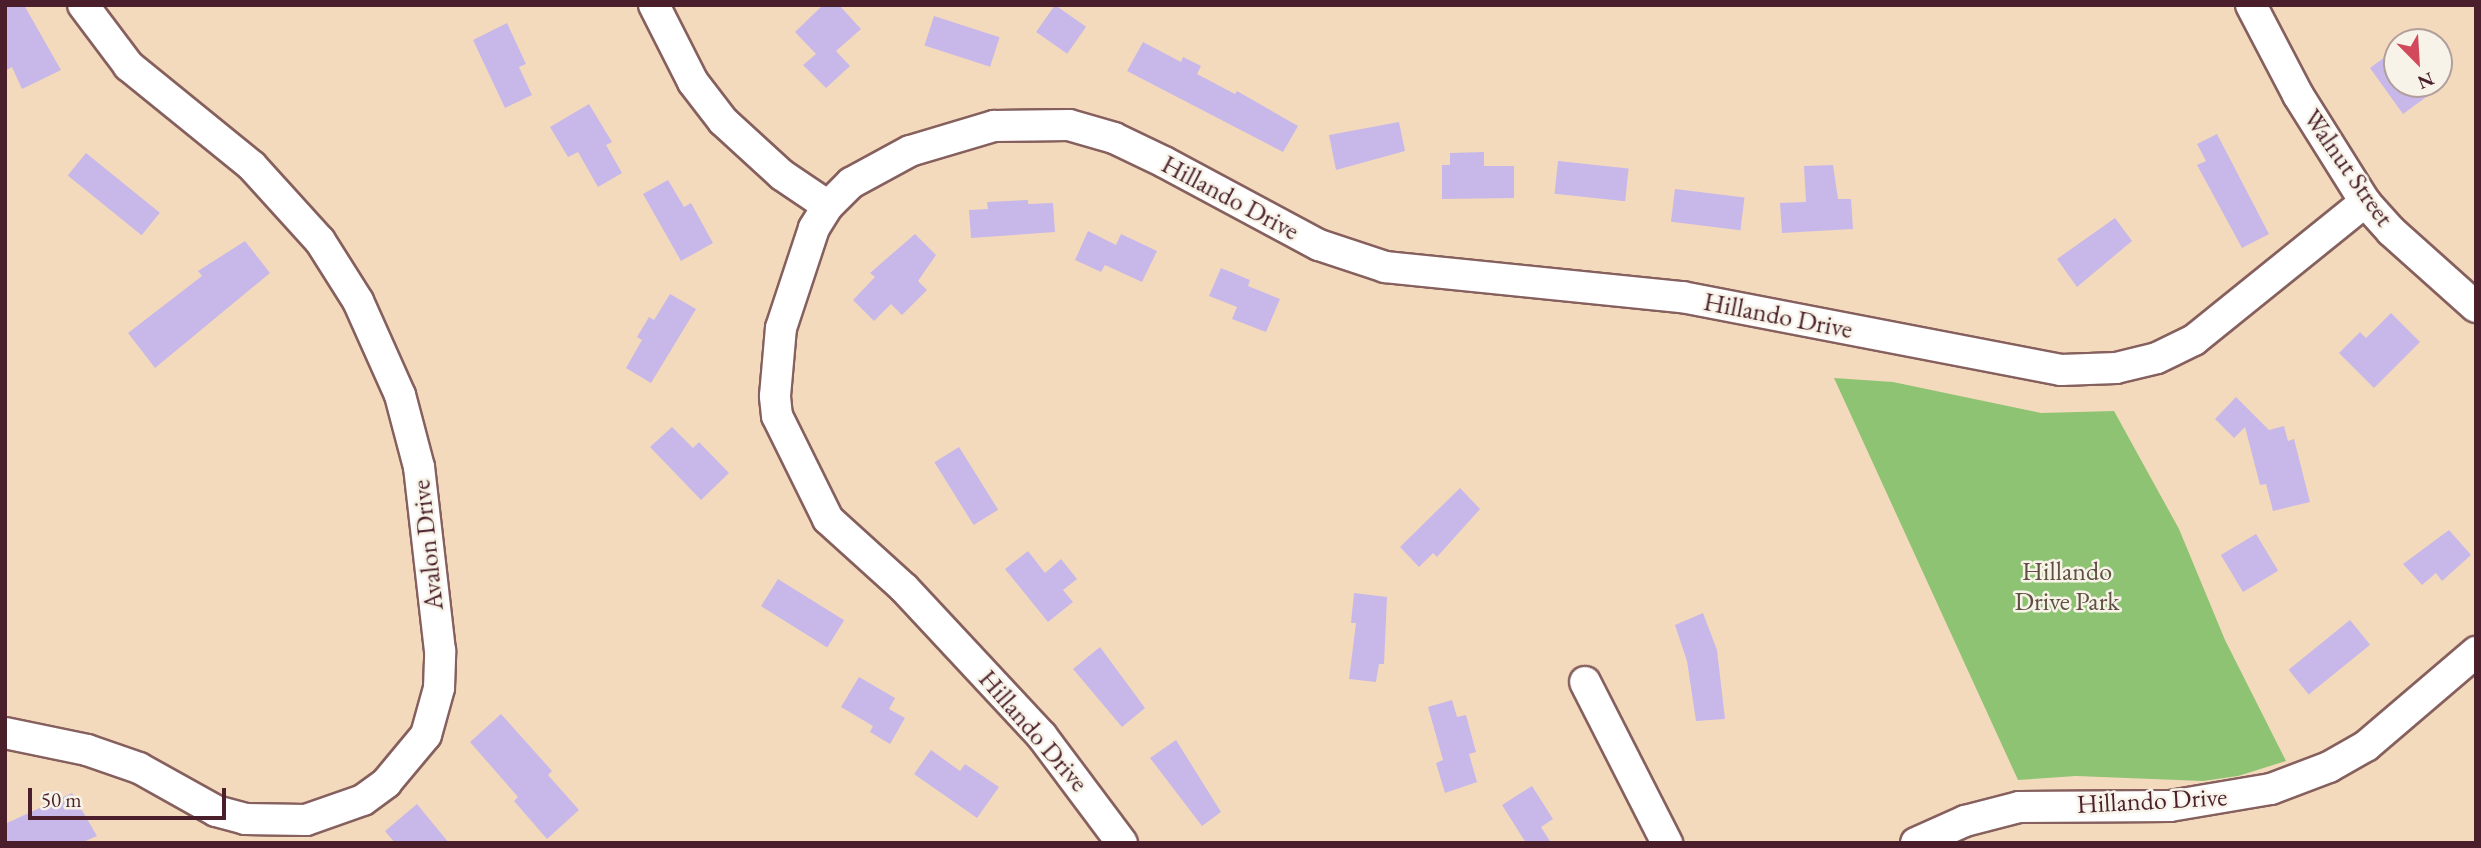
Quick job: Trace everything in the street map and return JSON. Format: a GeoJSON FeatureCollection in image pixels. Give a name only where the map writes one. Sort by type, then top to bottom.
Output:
{"type":"FeatureCollection","features":[{"type":"Feature","properties":{"kind":"street","name":"Avalon Drive"},"geometry":{"type":"LineString","coordinates":[[5,733],[87,750],[139,768],[216,811],[245,819],[306,820],[363,800],[386,783],[426,735],[439,688],[440,651],[419,467],[400,395],[358,301],[320,241],[252,166],[129,66],[83,5]]}},
{"type":"Feature","properties":{"kind":"street"},"geometry":{"type":"LineString","coordinates":[[654,5],[693,82],[723,121],[772,167],[828,205]]}},
{"type":"Feature","properties":{"kind":"street","name":"Walnut Street"},"geometry":{"type":"LineString","coordinates":[[2251,5],[2298,95],[2365,202],[2391,231],[2476,307]]}},
{"type":"Feature","properties":{"kind":"street","name":"Hillando Drive"},"geometry":{"type":"LineString","coordinates":[[1122,843],[1042,736],[904,588],[828,519],[791,451],[777,416],[777,353],[804,253],[828,205],[851,183],[910,151],[994,126],[1069,125],[1114,138],[1319,245],[1385,267],[1682,297],[2061,370],[2116,368],[2157,358],[2194,340],[2365,202]]}},
{"type":"Feature","properties":{"kind":"street","name":"Hillando Drive"},"geometry":{"type":"LineString","coordinates":[[1916,843],[1965,821],[2019,807],[2170,806],[2271,789],[2329,767],[2366,746],[2476,652]]}},
{"type":"Feature","properties":{"kind":"street"},"geometry":{"type":"LineString","coordinates":[[1585,682],[1667,843]]}},
{"type":"Feature","properties":{"kind":"green space","name":"Hillando Drive Park"},"geometry":{"type":"Polygon","coordinates":[[[1834,378],[1893,382],[2041,413],[2114,411],[2179,529],[2225,640],[2286,761],[2238,776],[2203,781],[2076,776],[2018,780],[1834,378]]]}},
{"type":"Feature","properties":{"kind":"building"},"geometry":{"type":"Polygon","coordinates":[[[5,5],[24,5],[61,70],[22,89],[12,67],[5,71],[5,5]]]}},
{"type":"Feature","properties":{"kind":"building"},"geometry":{"type":"Polygon","coordinates":[[[823,5],[839,5],[861,29],[836,51],[850,66],[826,88],[803,65],[816,54],[795,32],[823,5]]]}},
{"type":"Feature","properties":{"kind":"building"},"geometry":{"type":"Polygon","coordinates":[[[1055,5],[1086,27],[1067,54],[1036,32],[1055,5]]]}},
{"type":"Feature","properties":{"kind":"building"},"geometry":{"type":"Polygon","coordinates":[[[934,16],[1000,37],[990,67],[924,45],[934,16]]]}},
{"type":"Feature","properties":{"kind":"building"},"geometry":{"type":"Polygon","coordinates":[[[507,23],[526,64],[519,67],[532,95],[505,108],[473,40],[507,23]]]}},
{"type":"Feature","properties":{"kind":"building"},"geometry":{"type":"Polygon","coordinates":[[[1143,42],[1181,62],[1183,57],[1201,66],[1197,74],[1235,94],[1237,91],[1298,126],[1283,152],[1127,71],[1143,42]]]}},
{"type":"Feature","properties":{"kind":"building"},"geometry":{"type":"Polygon","coordinates":[[[2383,58],[2383,86],[2370,68],[2383,58]]]}},
{"type":"Feature","properties":{"kind":"building"},"geometry":{"type":"Polygon","coordinates":[[[2392,98],[2425,98],[2403,114],[2392,98]]]}},
{"type":"Feature","properties":{"kind":"building"},"geometry":{"type":"Polygon","coordinates":[[[589,104],[612,142],[606,145],[622,173],[598,187],[578,152],[568,157],[550,127],[589,104]]]}},
{"type":"Feature","properties":{"kind":"building"},"geometry":{"type":"Polygon","coordinates":[[[1399,122],[1405,151],[1336,170],[1329,135],[1399,122]]]}},
{"type":"Feature","properties":{"kind":"building"},"geometry":{"type":"Polygon","coordinates":[[[2217,134],[2269,234],[2242,248],[2197,165],[2206,161],[2197,144],[2217,134]]]}},
{"type":"Feature","properties":{"kind":"building"},"geometry":{"type":"Polygon","coordinates":[[[1484,152],[1484,166],[1514,166],[1514,198],[1442,199],[1442,165],[1450,165],[1450,153],[1484,152]]]}},
{"type":"Feature","properties":{"kind":"building"},"geometry":{"type":"Polygon","coordinates":[[[86,153],[160,213],[142,235],[68,176],[86,153]]]}},
{"type":"Feature","properties":{"kind":"building"},"geometry":{"type":"Polygon","coordinates":[[[1558,161],[1629,168],[1625,201],[1555,194],[1558,161]]]}},
{"type":"Feature","properties":{"kind":"building"},"geometry":{"type":"Polygon","coordinates":[[[1833,165],[1838,199],[1851,199],[1853,229],[1782,233],[1780,203],[1806,202],[1804,166],[1833,165]]]}},
{"type":"Feature","properties":{"kind":"building"},"geometry":{"type":"Polygon","coordinates":[[[668,180],[684,207],[691,203],[713,243],[681,261],[643,194],[668,180]]]}},
{"type":"Feature","properties":{"kind":"building"},"geometry":{"type":"Polygon","coordinates":[[[1675,189],[1744,198],[1740,230],[1671,222],[1675,189]]]}},
{"type":"Feature","properties":{"kind":"building"},"geometry":{"type":"Polygon","coordinates":[[[1028,200],[1028,204],[1053,203],[1055,232],[971,238],[969,210],[988,209],[987,202],[1028,200]]]}},
{"type":"Feature","properties":{"kind":"building"},"geometry":{"type":"Polygon","coordinates":[[[2115,218],[2132,241],[2077,287],[2057,259],[2115,218]]]}},
{"type":"Feature","properties":{"kind":"building"},"geometry":{"type":"Polygon","coordinates":[[[1088,231],[1116,245],[1121,234],[1157,251],[1142,282],[1105,265],[1101,272],[1075,260],[1088,231]]]}},
{"type":"Feature","properties":{"kind":"building"},"geometry":{"type":"Polygon","coordinates":[[[915,234],[936,255],[918,281],[927,290],[902,315],[891,304],[874,321],[853,300],[875,277],[870,273],[915,234]]]}},
{"type":"Feature","properties":{"kind":"building"},"geometry":{"type":"Polygon","coordinates":[[[245,241],[270,273],[155,368],[128,333],[202,276],[198,271],[245,241]]]}},
{"type":"Feature","properties":{"kind":"building"},"geometry":{"type":"Polygon","coordinates":[[[1221,268],[1250,280],[1248,286],[1280,299],[1266,332],[1232,319],[1237,307],[1209,296],[1221,268]]]}},
{"type":"Feature","properties":{"kind":"building"},"geometry":{"type":"Polygon","coordinates":[[[670,294],[696,309],[651,383],[626,368],[642,340],[637,337],[649,317],[654,320],[670,294]]]}},
{"type":"Feature","properties":{"kind":"building"},"geometry":{"type":"Polygon","coordinates":[[[2391,313],[2420,342],[2374,388],[2339,353],[2360,332],[2366,338],[2391,313]]]}},
{"type":"Feature","properties":{"kind":"building"},"geometry":{"type":"Polygon","coordinates":[[[2236,397],[2269,430],[2284,426],[2288,441],[2294,439],[2310,502],[2273,511],[2266,484],[2260,485],[2245,427],[2234,438],[2215,419],[2236,397]]]}},
{"type":"Feature","properties":{"kind":"building"},"geometry":{"type":"Polygon","coordinates":[[[672,427],[693,448],[699,442],[729,473],[701,500],[650,447],[672,427]]]}},
{"type":"Feature","properties":{"kind":"building"},"geometry":{"type":"Polygon","coordinates":[[[959,447],[998,510],[974,525],[934,462],[959,447]]]}},
{"type":"Feature","properties":{"kind":"building"},"geometry":{"type":"Polygon","coordinates":[[[1460,488],[1480,509],[1437,557],[1433,553],[1419,567],[1400,547],[1460,488]]]}},
{"type":"Feature","properties":{"kind":"building"},"geometry":{"type":"Polygon","coordinates":[[[2449,530],[2471,555],[2442,581],[2436,573],[2422,585],[2403,564],[2449,530]]]}},
{"type":"Feature","properties":{"kind":"building"},"geometry":{"type":"Polygon","coordinates":[[[2256,534],[2278,571],[2243,592],[2221,555],[2256,534]]]}},
{"type":"Feature","properties":{"kind":"building"},"geometry":{"type":"Polygon","coordinates":[[[1028,551],[1045,573],[1061,559],[1077,579],[1063,590],[1073,602],[1048,622],[1005,569],[1028,551]]]}},
{"type":"Feature","properties":{"kind":"building"},"geometry":{"type":"Polygon","coordinates":[[[778,579],[844,620],[827,647],[761,606],[778,579]]]}},
{"type":"Feature","properties":{"kind":"building"},"geometry":{"type":"Polygon","coordinates":[[[1354,593],[1387,597],[1384,664],[1379,664],[1376,682],[1349,679],[1356,623],[1351,623],[1354,593]]]}},
{"type":"Feature","properties":{"kind":"building"},"geometry":{"type":"Polygon","coordinates":[[[1703,613],[1717,650],[1725,719],[1696,721],[1687,661],[1675,625],[1703,613]]]}},
{"type":"Feature","properties":{"kind":"building"},"geometry":{"type":"Polygon","coordinates":[[[2350,620],[2370,645],[2309,695],[2289,670],[2350,620]]]}},
{"type":"Feature","properties":{"kind":"building"},"geometry":{"type":"Polygon","coordinates":[[[1100,647],[1145,708],[1122,727],[1073,669],[1100,647]]]}},
{"type":"Feature","properties":{"kind":"building"},"geometry":{"type":"Polygon","coordinates":[[[859,677],[895,698],[889,709],[905,718],[890,744],[870,732],[873,726],[841,707],[859,677]]]}},
{"type":"Feature","properties":{"kind":"building"},"geometry":{"type":"Polygon","coordinates":[[[1452,700],[1457,717],[1466,715],[1476,752],[1469,754],[1477,782],[1445,793],[1436,763],[1443,760],[1428,707],[1452,700]]]}},
{"type":"Feature","properties":{"kind":"building"},"geometry":{"type":"Polygon","coordinates":[[[501,714],[552,771],[548,775],[579,810],[547,839],[514,801],[518,797],[470,742],[501,714]]]}},
{"type":"Feature","properties":{"kind":"building"},"geometry":{"type":"Polygon","coordinates":[[[1176,740],[1221,812],[1202,826],[1150,758],[1176,740]]]}},
{"type":"Feature","properties":{"kind":"building"},"geometry":{"type":"Polygon","coordinates":[[[931,750],[960,771],[965,764],[999,787],[977,818],[914,774],[931,750]]]}},
{"type":"Feature","properties":{"kind":"building"},"geometry":{"type":"Polygon","coordinates":[[[1532,786],[1553,819],[1541,827],[1551,843],[1526,843],[1502,805],[1532,786]]]}},
{"type":"Feature","properties":{"kind":"building"},"geometry":{"type":"Polygon","coordinates":[[[72,793],[97,836],[81,843],[5,843],[5,824],[72,793]]]}},
{"type":"Feature","properties":{"kind":"building"},"geometry":{"type":"Polygon","coordinates":[[[417,804],[449,843],[395,843],[385,831],[417,804]]]}}]}
